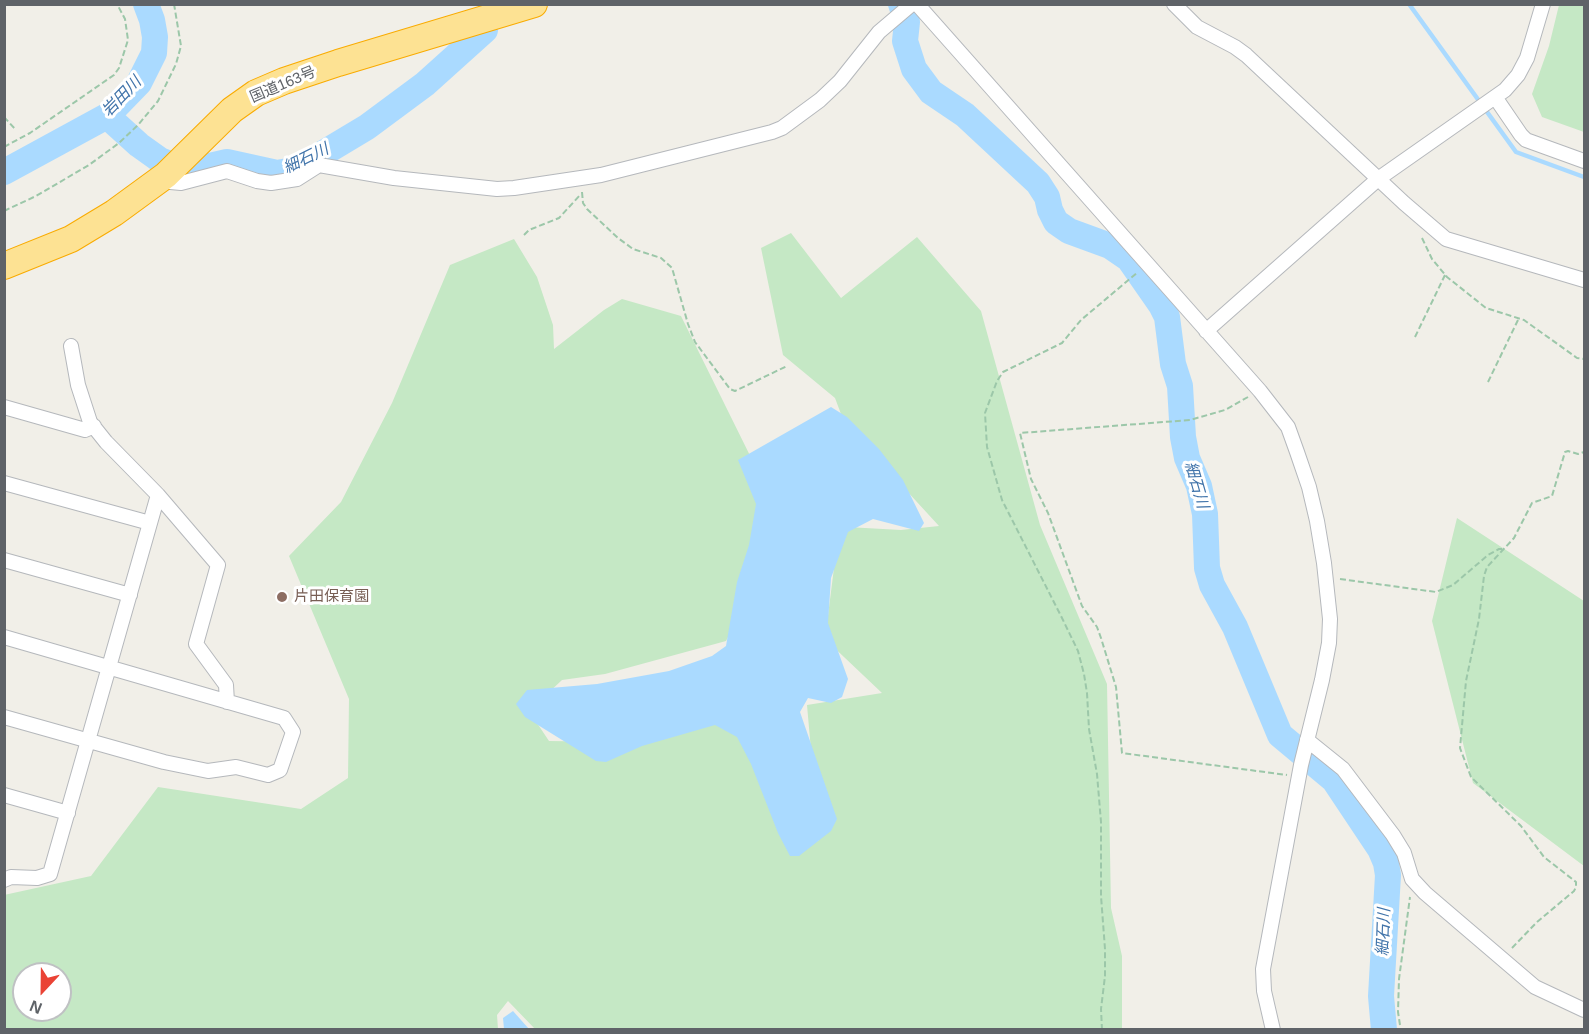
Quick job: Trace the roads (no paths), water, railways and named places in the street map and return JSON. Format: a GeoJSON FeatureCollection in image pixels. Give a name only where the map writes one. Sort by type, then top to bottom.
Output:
{"type":"FeatureCollection","features":[{"type":"Feature","properties":{"kind":"highway","name":"国道163号"},"geometry":{"type":"LineString","coordinates":[[4,266],[71,239],[114,213],[162,178],[232,110],[256,93],[338,63],[516,7]]}},
{"type":"Feature","properties":{"kind":"street"},"geometry":{"type":"LineString","coordinates":[[917,4],[1260,390],[1287,427],[1297,452],[1317,521],[1330,619],[1329,642],[1322,680],[1299,771],[1263,969],[1263,991],[1274,1029]]}},
{"type":"Feature","properties":{"kind":"street"},"geometry":{"type":"LineString","coordinates":[[1174,4],[1197,27],[1246,55],[1440,235],[1453,243],[1584,280]]}},
{"type":"Feature","properties":{"kind":"street"},"geometry":{"type":"LineString","coordinates":[[1206,331],[1378,179],[1512,83],[1523,68],[1543,4]]}},
{"type":"Feature","properties":{"kind":"street"},"geometry":{"type":"LineString","coordinates":[[162,178],[181,183],[227,171],[271,183],[297,179],[319,165],[394,178],[497,189],[583,178],[740,141],[782,128],[820,100],[840,81],[879,32],[912,5]]}},
{"type":"Feature","properties":{"kind":"street"},"geometry":{"type":"LineString","coordinates":[[1493,98],[1526,140],[1584,161]]}},
{"type":"Feature","properties":{"kind":"street"},"geometry":{"type":"LineString","coordinates":[[71,346],[78,385],[90,422],[158,495],[218,565],[196,644],[226,685],[227,702]]}},
{"type":"Feature","properties":{"kind":"street"},"geometry":{"type":"LineString","coordinates":[[4,407],[85,430],[94,426]]}},
{"type":"Feature","properties":{"kind":"street"},"geometry":{"type":"LineString","coordinates":[[4,483],[150,523]]}},
{"type":"Feature","properties":{"kind":"street"},"geometry":{"type":"LineString","coordinates":[[6,877],[37,878],[50,874],[158,495]]}},
{"type":"Feature","properties":{"kind":"street"},"geometry":{"type":"LineString","coordinates":[[4,560],[130,595]]}},
{"type":"Feature","properties":{"kind":"street"},"geometry":{"type":"LineString","coordinates":[[4,637],[284,718],[293,732],[280,770],[268,776],[236,767],[208,771],[164,762],[4,717]]}},
{"type":"Feature","properties":{"kind":"street"},"geometry":{"type":"LineString","coordinates":[[1306,743],[1343,769],[1404,853],[1412,879],[1425,893],[1535,987],[1584,1010]]}},
{"type":"Feature","properties":{"kind":"street"},"geometry":{"type":"LineString","coordinates":[[4,795],[68,813]]}},
{"type":"Feature","properties":{"kind":"water"},"geometry":{"type":"Polygon","coordinates":[[[831,407],[847,417],[879,449],[903,480],[924,523],[919,531],[873,519],[848,532],[831,578],[828,623],[848,679],[842,697],[831,703],[808,698],[800,712],[837,819],[831,831],[799,856],[790,856],[778,833],[751,764],[737,737],[715,725],[642,746],[606,762],[596,761],[525,717],[516,704],[527,690],[597,684],[669,671],[712,656],[726,646],[737,582],[749,545],[756,504],[738,460],[831,407]]]}},
{"type":"Feature","properties":{"kind":"water"},"geometry":{"type":"Polygon","coordinates":[[[513,1011],[529,1029],[504,1029],[503,1018],[513,1011]]]}},
{"type":"Feature","properties":{"kind":"waterway","name":"岩田川"},"geometry":{"type":"LineString","coordinates":[[4,172],[107,116],[139,83],[154,53],[155,37],[146,4]]}},
{"type":"Feature","properties":{"kind":"waterway","name":"細石川"},"geometry":{"type":"LineString","coordinates":[[901,4],[907,22],[905,41],[914,69],[931,92],[965,115],[1038,183],[1047,197],[1056,222],[1069,231],[1110,246],[1129,259],[1167,317],[1173,364],[1180,386],[1183,437],[1187,458],[1199,486],[1205,514],[1207,568],[1212,585],[1235,627],[1280,735],[1334,780],[1380,849],[1386,863],[1388,875],[1381,996],[1384,1030]]}},
{"type":"Feature","properties":{"kind":"waterway"},"geometry":{"type":"LineString","coordinates":[[1409,4],[1516,152],[1584,177]]}},
{"type":"Feature","properties":{"kind":"waterway","name":"細石川"},"geometry":{"type":"LineString","coordinates":[[107,116],[139,145],[160,160],[188,171],[227,162],[277,173],[288,171],[302,166],[367,127],[425,84],[485,30]]}},
{"type":"Feature","properties":{"kind":"place","name":"片田保育園"},"geometry":{"type":"Point","coordinates":[282,597]}}]}
